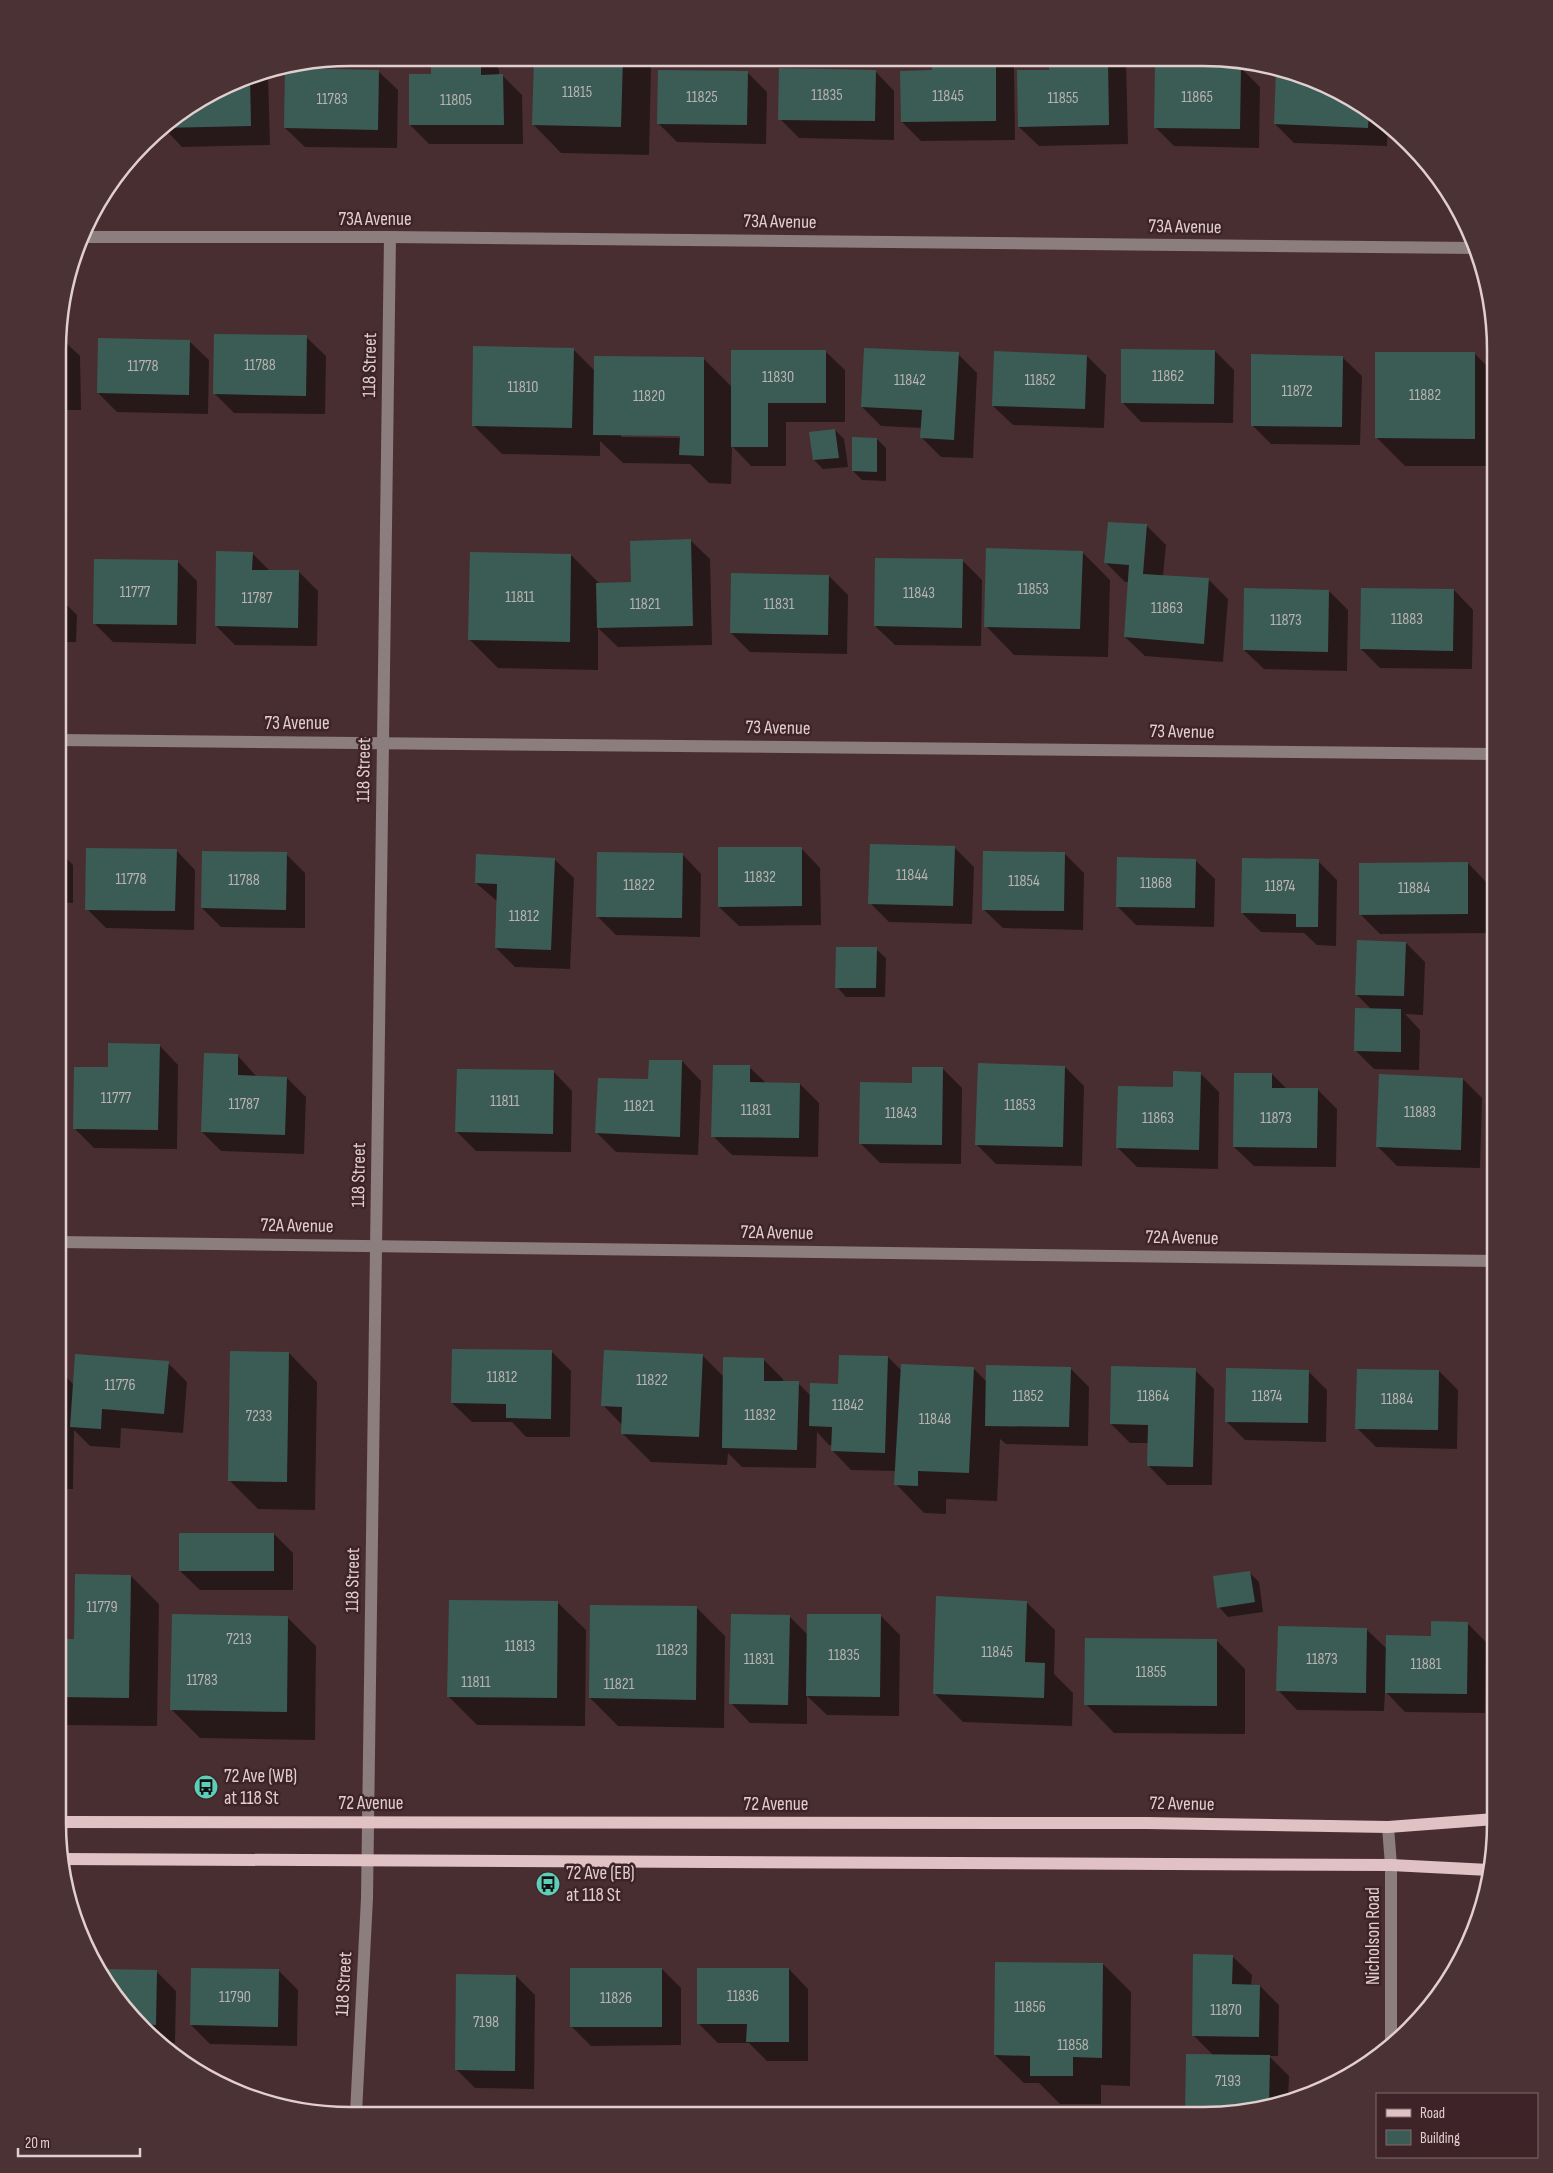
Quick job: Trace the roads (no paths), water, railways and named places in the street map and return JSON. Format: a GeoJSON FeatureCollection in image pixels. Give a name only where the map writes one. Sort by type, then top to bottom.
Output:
{"type":"FeatureCollection","features":[{"type":"Feature","properties":{"kind":"main road","name":"72 Avenue"},"geometry":{"type":"LineString","coordinates":[[66,1822],[1147,1823],[1388,1827],[1487,1819]]}},
{"type":"Feature","properties":{"kind":"main road"},"geometry":{"type":"LineString","coordinates":[[69,1859],[367,1862],[1391,1865],[1482,1870]]}},
{"type":"Feature","properties":{"kind":"street","name":"73A Avenue"},"geometry":{"type":"LineString","coordinates":[[90,237],[390,237],[1467,248]]}},
{"type":"Feature","properties":{"kind":"street","name":"118 Street"},"geometry":{"type":"LineString","coordinates":[[356,2107],[368,1822],[390,237]]}},
{"type":"Feature","properties":{"kind":"street","name":"73 Avenue"},"geometry":{"type":"LineString","coordinates":[[66,740],[1487,754]]}},
{"type":"Feature","properties":{"kind":"street","name":"72A Avenue"},"geometry":{"type":"LineString","coordinates":[[66,1242],[1487,1261]]}},
{"type":"Feature","properties":{"kind":"street","name":"Nicholson Road"},"geometry":{"type":"LineString","coordinates":[[1388,1827],[1391,1865],[1391,2035]]}},
{"type":"Feature","properties":{"kind":"place","name":"72 Ave (WB) at 118 St"},"geometry":{"type":"Point","coordinates":[206,1787]}},
{"type":"Feature","properties":{"kind":"place","name":"72 Ave (EB) at 118 St"},"geometry":{"type":"Point","coordinates":[548,1884]}}]}
